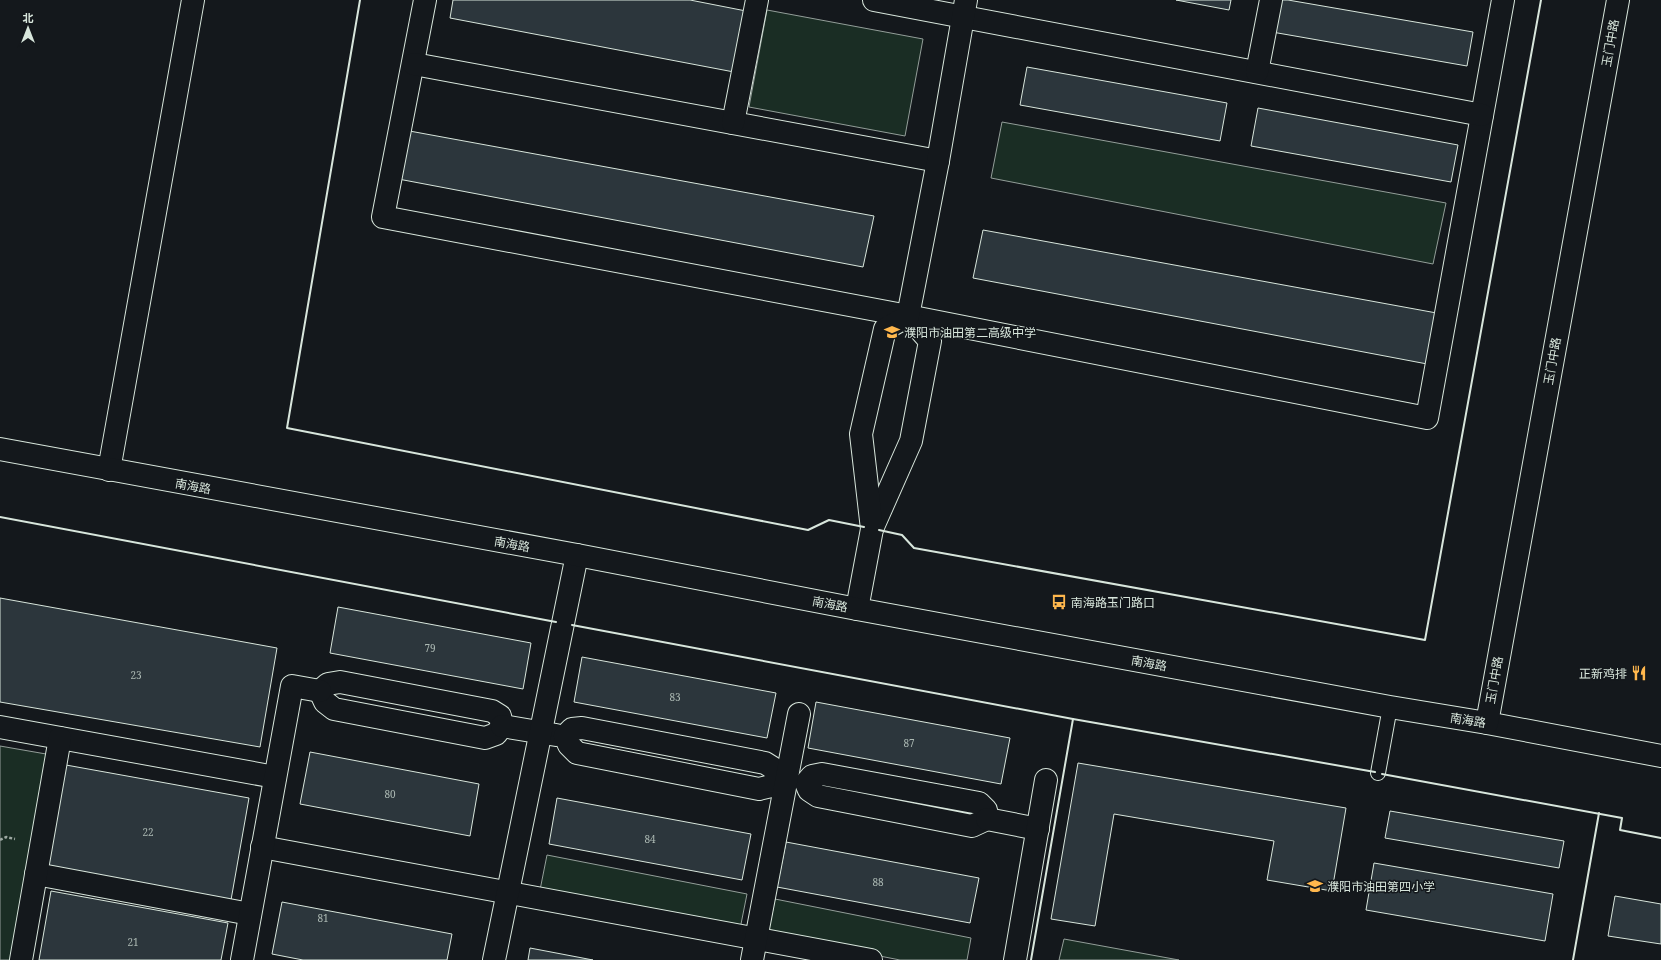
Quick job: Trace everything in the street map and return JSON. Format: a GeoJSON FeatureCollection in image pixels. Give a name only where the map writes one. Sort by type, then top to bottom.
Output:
{"type":"FeatureCollection","features":[{"type":"Feature","properties":{"kind":"street"},"geometry":{"type":"LineString","coordinates":[[109,470],[193,0]]}},
{"type":"Feature","properties":{"kind":"street"},"geometry":{"type":"LineString","coordinates":[[425,0],[414,64],[383,217],[908,316],[1427,418],[1503,0]]}},
{"type":"Feature","properties":{"kind":"street"},"geometry":{"type":"LineString","coordinates":[[733,123],[757,0]]}},
{"type":"Feature","properties":{"kind":"street"},"geometry":{"type":"LineString","coordinates":[[874,0],[964,8],[1257,72],[1482,115]]}},
{"type":"Feature","properties":{"kind":"street"},"geometry":{"type":"LineString","coordinates":[[1257,72],[1271,0]]}},
{"type":"Feature","properties":{"kind":"street","name":"玉门中路"},"geometry":{"type":"LineString","coordinates":[[1487,723],[1618,0]]}},
{"type":"Feature","properties":{"kind":"street"},"geometry":{"type":"LineString","coordinates":[[872,529],[862,434],[885,329],[908,316],[938,161],[964,8]]}},
{"type":"Feature","properties":{"kind":"street"},"geometry":{"type":"LineString","coordinates":[[414,64],[938,161]]}},
{"type":"Feature","properties":{"kind":"street"},"geometry":{"type":"LineString","coordinates":[[857,609],[872,529],[911,441],[930,341],[908,316]]}},
{"type":"Feature","properties":{"kind":"street","name":"南海路"},"geometry":{"type":"LineString","coordinates":[[0,449],[577,555],[857,609],[1661,756]]}},
{"type":"Feature","properties":{"kind":"street"},"geometry":{"type":"LineString","coordinates":[[494,960],[577,555]]}},
{"type":"Feature","properties":{"kind":"street"},"geometry":{"type":"LineString","coordinates":[[242,960],[292,686],[320,691],[328,684],[340,682],[492,711],[500,716],[502,726],[541,734],[565,736],[572,729],[582,728],[765,763],[790,780],[822,774],[979,803],[986,810],[987,819],[1038,829]]}},
{"type":"Feature","properties":{"kind":"street"},"geometry":{"type":"LineString","coordinates":[[752,960],[790,780],[799,714]]}},
{"type":"Feature","properties":{"kind":"street"},"geometry":{"type":"LineString","coordinates":[[0,727],[275,778]]}},
{"type":"Feature","properties":{"kind":"street"},"geometry":{"type":"LineString","coordinates":[[21,960],[60,738]]}},
{"type":"Feature","properties":{"kind":"street"},"geometry":{"type":"LineString","coordinates":[[1015,960],[1046,780]]}},
{"type":"Feature","properties":{"kind":"street"},"geometry":{"type":"LineString","coordinates":[[262,847],[871,960]]}},
{"type":"Feature","properties":{"kind":"street"},"geometry":{"type":"LineString","coordinates":[[36,874],[250,914]]}},
{"type":"Feature","properties":{"kind":"lane"},"geometry":{"type":"LineString","coordinates":[[1378,773],[1390,707]]}},
{"type":"Feature","properties":{"kind":"green space"},"geometry":{"type":"Polygon","coordinates":[[[767,10],[923,39],[905,136],[749,107],[767,10]]]}},
{"type":"Feature","properties":{"kind":"green space"},"geometry":{"type":"Polygon","coordinates":[[[1002,122],[1446,203],[1433,264],[991,178],[1002,122]]]}},
{"type":"Feature","properties":{"kind":"green space"},"geometry":{"type":"Polygon","coordinates":[[[0,746],[46,754],[11,960],[0,960],[0,746]]]}},
{"type":"Feature","properties":{"kind":"green space"},"geometry":{"type":"Polygon","coordinates":[[[547,855],[747,894],[740,929],[540,890],[547,855]]]}},
{"type":"Feature","properties":{"kind":"green space"},"geometry":{"type":"Polygon","coordinates":[[[775,899],[971,938],[967,960],[900,960],[768,934],[775,899]]]}},
{"type":"Feature","properties":{"kind":"green space"},"geometry":{"type":"Polygon","coordinates":[[[1064,939],[1179,960],[1059,960],[1064,939]]]}},
{"type":"Feature","properties":{"kind":"building"},"geometry":{"type":"Polygon","coordinates":[[[453,0],[690,0],[746,11],[734,72],[450,18],[453,0]]]}},
{"type":"Feature","properties":{"kind":"building"},"geometry":{"type":"Polygon","coordinates":[[[1176,0],[1231,0],[1229,10],[1176,0]]]}},
{"type":"Feature","properties":{"kind":"building"},"geometry":{"type":"Polygon","coordinates":[[[1278,0],[1288,0],[1473,32],[1467,66],[1272,32],[1278,0]]]}},
{"type":"Feature","properties":{"kind":"building"},"geometry":{"type":"Polygon","coordinates":[[[1027,67],[1227,103],[1220,141],[1020,105],[1027,67]]]}},
{"type":"Feature","properties":{"kind":"building"},"geometry":{"type":"Polygon","coordinates":[[[1258,108],[1458,145],[1451,182],[1251,146],[1258,108]]]}},
{"type":"Feature","properties":{"kind":"building"},"geometry":{"type":"Polygon","coordinates":[[[404,130],[874,216],[863,267],[393,178],[404,130]]]}},
{"type":"Feature","properties":{"kind":"building"},"geometry":{"type":"Polygon","coordinates":[[[983,230],[1453,316],[1443,367],[973,278],[983,230]]]}},
{"type":"Feature","properties":{"kind":"building"},"geometry":{"type":"Polygon","coordinates":[[[0,598],[277,648],[260,747],[0,702],[0,598]]]}},
{"type":"Feature","properties":{"kind":"building"},"geometry":{"type":"Polygon","coordinates":[[[338,607],[531,643],[523,689],[330,653],[338,607]]]}},
{"type":"Feature","properties":{"kind":"building"},"geometry":{"type":"Polygon","coordinates":[[[582,657],[776,693],[767,738],[574,702],[582,657]]]}},
{"type":"Feature","properties":{"kind":"building"},"geometry":{"type":"Polygon","coordinates":[[[816,702],[1010,738],[1001,784],[808,748],[816,702]]]}},
{"type":"Feature","properties":{"kind":"building"},"geometry":{"type":"Polygon","coordinates":[[[310,752],[479,784],[470,836],[300,804],[310,752]]]}},
{"type":"Feature","properties":{"kind":"building"},"geometry":{"type":"Polygon","coordinates":[[[1078,763],[1346,808],[1332,891],[1267,880],[1274,841],[1114,814],[1095,926],[1051,919],[1078,763]]]}},
{"type":"Feature","properties":{"kind":"building"},"geometry":{"type":"Polygon","coordinates":[[[66,765],[249,798],[231,900],[47,866],[66,765]]]}},
{"type":"Feature","properties":{"kind":"building"},"geometry":{"type":"Polygon","coordinates":[[[557,798],[751,834],[742,880],[549,844],[557,798]]]}},
{"type":"Feature","properties":{"kind":"building"},"geometry":{"type":"Polygon","coordinates":[[[1390,811],[1564,841],[1559,868],[1385,838],[1390,811]]]}},
{"type":"Feature","properties":{"kind":"building"},"geometry":{"type":"Polygon","coordinates":[[[786,842],[979,878],[970,923],[777,887],[786,842]]]}},
{"type":"Feature","properties":{"kind":"building"},"geometry":{"type":"Polygon","coordinates":[[[1374,863],[1553,894],[1545,941],[1366,910],[1374,863]]]}},
{"type":"Feature","properties":{"kind":"building"},"geometry":{"type":"Polygon","coordinates":[[[51,891],[228,923],[221,960],[39,960],[51,891]]]}},
{"type":"Feature","properties":{"kind":"building"},"geometry":{"type":"Polygon","coordinates":[[[1615,896],[1661,904],[1661,944],[1608,936],[1615,896]]]}},
{"type":"Feature","properties":{"kind":"building"},"geometry":{"type":"Polygon","coordinates":[[[282,902],[452,934],[447,960],[303,960],[272,954],[282,902]]]}},
{"type":"Feature","properties":{"kind":"building"},"geometry":{"type":"Polygon","coordinates":[[[530,948],[593,960],[528,960],[530,948]]]}},
{"type":"Feature","properties":{"kind":"wall"},"geometry":{"type":"LineString","coordinates":[[360,0],[287,428],[808,530],[829,520],[864,527]]}},
{"type":"Feature","properties":{"kind":"wall"},"geometry":{"type":"LineString","coordinates":[[879,530],[902,535],[914,548],[1425,640],[1541,0]]}},
{"type":"Feature","properties":{"kind":"wall"},"geometry":{"type":"LineString","coordinates":[[0,517],[556,622]]}},
{"type":"Feature","properties":{"kind":"wall"},"geometry":{"type":"LineString","coordinates":[[572,625],[1073,719],[1375,772]]}},
{"type":"Feature","properties":{"kind":"wall"},"geometry":{"type":"LineString","coordinates":[[1031,960],[1073,719]]}},
{"type":"Feature","properties":{"kind":"wall"},"geometry":{"type":"LineString","coordinates":[[1382,774],[1622,818],[1620,830],[1661,838]]}},
{"type":"Feature","properties":{"kind":"wall"},"geometry":{"type":"LineString","coordinates":[[1573,960],[1599,813]]}},
{"type":"Feature","properties":{"kind":"place","name":"濮阳市油田第二高级中学"},"geometry":{"type":"Point","coordinates":[892,332]}},
{"type":"Feature","properties":{"kind":"place","name":"南海路玉门路口"},"geometry":{"type":"Point","coordinates":[1059,602]}},
{"type":"Feature","properties":{"kind":"place","name":"正新鸡排"},"geometry":{"type":"Point","coordinates":[1639,673]}},
{"type":"Feature","properties":{"kind":"place","name":"濮阳市油田第四小学"},"geometry":{"type":"Point","coordinates":[1315,886]}}]}
